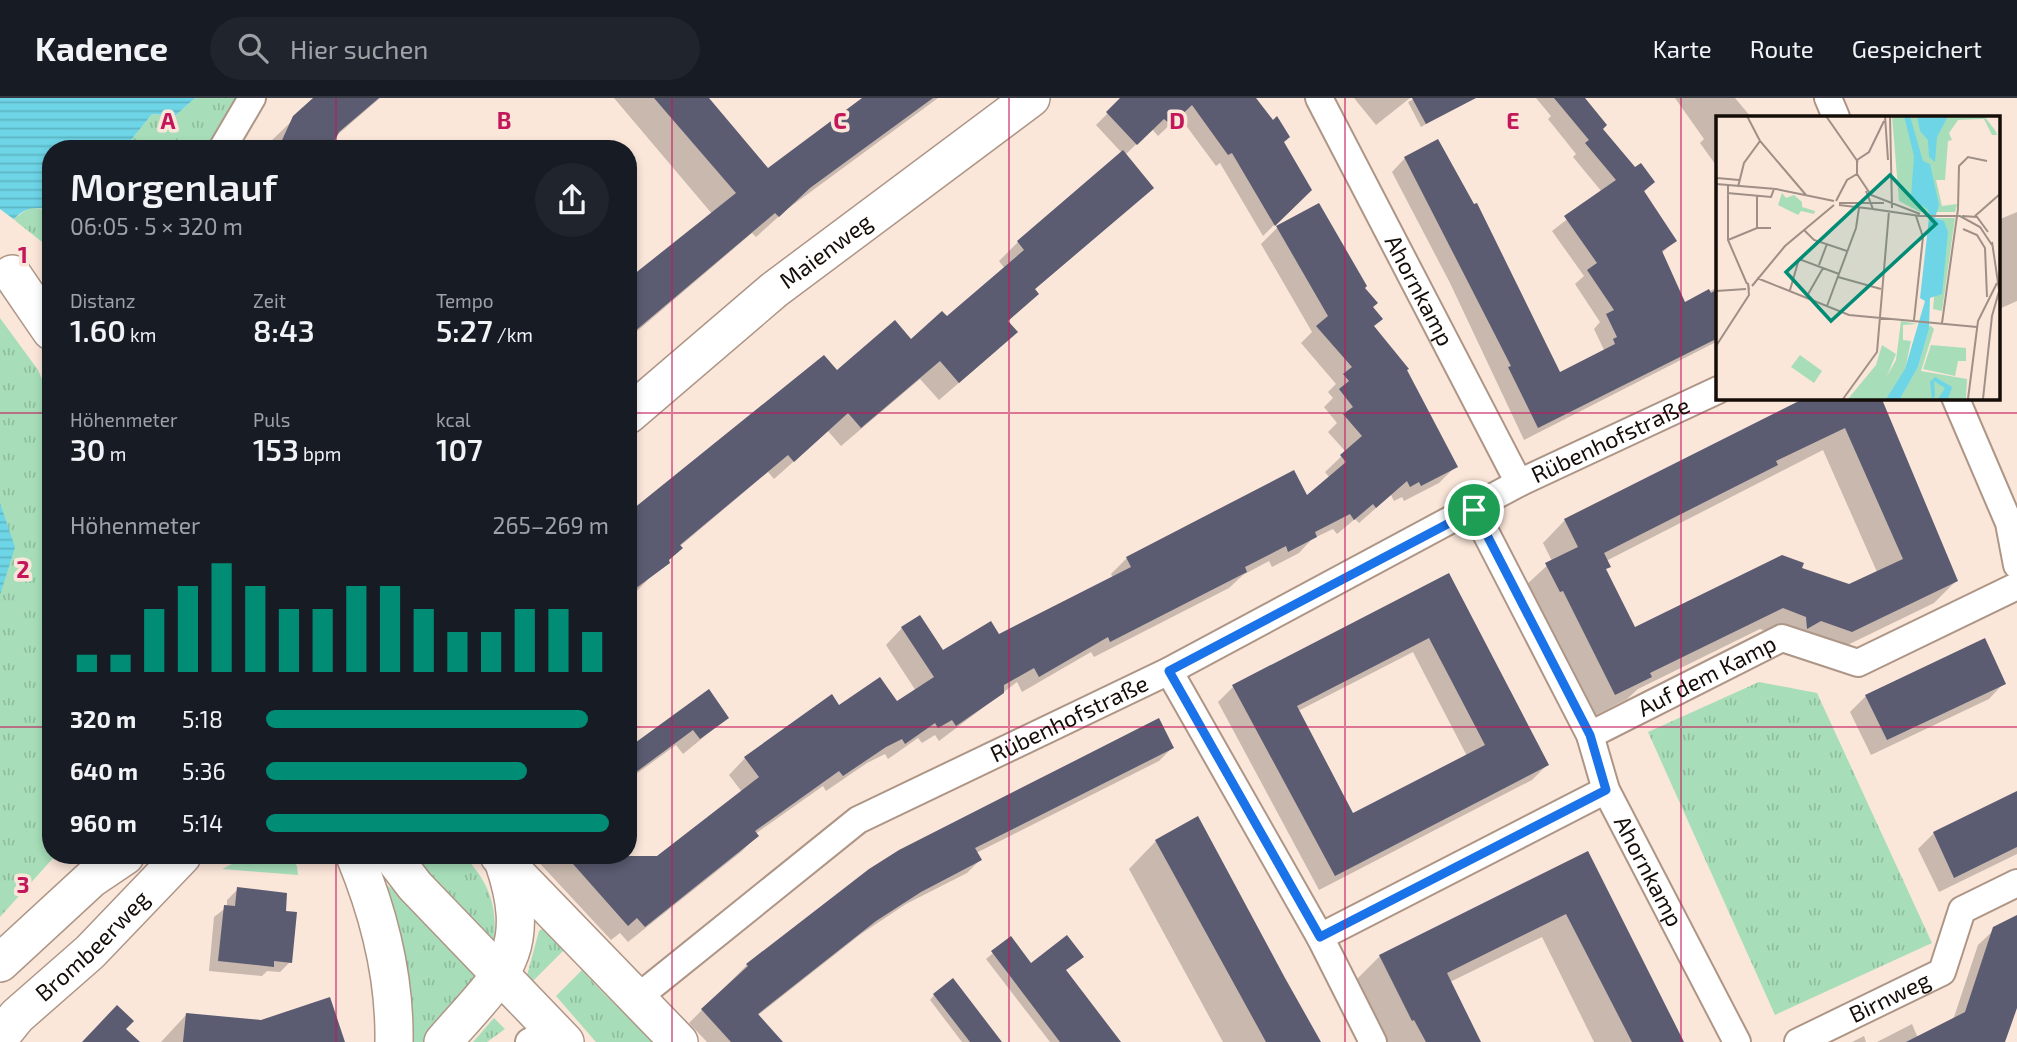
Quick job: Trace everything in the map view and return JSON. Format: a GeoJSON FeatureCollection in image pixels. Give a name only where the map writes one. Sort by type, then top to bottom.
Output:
{"type":"FeatureCollection","features":[{"type":"Feature","properties":{"kind":"street"},"geometry":{"type":"LineString","coordinates":[[227,140],[252,98]]}},
{"type":"Feature","properties":{"kind":"street","name":"Maienweg"},"geometry":{"type":"LineString","coordinates":[[637,407],[774,290],[1031,98]]}},
{"type":"Feature","properties":{"kind":"street","name":"Ahornkamp"},"geometry":{"type":"LineString","coordinates":[[1319,98],[1519,483]]}},
{"type":"Feature","properties":{"kind":"street"},"geometry":{"type":"LineString","coordinates":[[1828,98],[1836,116]]}},
{"type":"Feature","properties":{"kind":"street"},"geometry":{"type":"LineString","coordinates":[[6,270],[42,290]]}},
{"type":"Feature","properties":{"kind":"street"},"geometry":{"type":"LineString","coordinates":[[6,270],[42,319]]}},
{"type":"Feature","properties":{"kind":"street","name":"Rübenhofstraße"},"geometry":{"type":"LineString","coordinates":[[637,998],[858,820],[1169,671],[1474,510],[1519,483],[1716,391]]}},
{"type":"Feature","properties":{"kind":"street"},"geometry":{"type":"LineString","coordinates":[[1956,399],[2009,523],[2017,565]]}},
{"type":"Feature","properties":{"kind":"street","name":"Ahornkamp"},"geometry":{"type":"LineString","coordinates":[[1474,510],[1590,735],[1606,790],[1737,1042]]}},
{"type":"Feature","properties":{"kind":"street","name":"Auf dem Kamp"},"geometry":{"type":"LineString","coordinates":[[1590,735],[1782,638],[1858,663],[2017,586]]}},
{"type":"Feature","properties":{"kind":"street"},"geometry":{"type":"LineString","coordinates":[[1169,671],[1320,937],[1373,1042]]}},
{"type":"Feature","properties":{"kind":"street"},"geometry":{"type":"LineString","coordinates":[[1320,937],[1606,790]]}},
{"type":"Feature","properties":{"kind":"street","name":"Brombeerweg"},"geometry":{"type":"LineString","coordinates":[[0,1037],[17,1016],[90,952],[174,864]]}},
{"type":"Feature","properties":{"kind":"street"},"geometry":{"type":"LineString","coordinates":[[358,864],[382,938],[393,1004],[394,1042]]}},
{"type":"Feature","properties":{"kind":"street"},"geometry":{"type":"LineString","coordinates":[[398,864],[415,886],[502,974],[551,1040]]}},
{"type":"Feature","properties":{"kind":"street"},"geometry":{"type":"LineString","coordinates":[[443,1042],[502,974],[516,930],[514,894],[503,864]]}},
{"type":"Feature","properties":{"kind":"street"},"geometry":{"type":"LineString","coordinates":[[506,864],[679,1042]]}},
{"type":"Feature","properties":{"kind":"street","name":"Brombeerweg"},"geometry":{"type":"LineString","coordinates":[[0,962],[96,867]]}},
{"type":"Feature","properties":{"kind":"street","name":"Birnweg"},"geometry":{"type":"LineString","coordinates":[[1797,1042],[1942,972],[1962,910],[2017,883]]}},
{"type":"Feature","properties":{"kind":"green space"},"geometry":{"type":"Polygon","coordinates":[[[195,98],[245,98],[221,140],[131,140],[152,114],[175,116],[195,98]]]}},
{"type":"Feature","properties":{"kind":"green space"},"geometry":{"type":"Polygon","coordinates":[[[31,207],[42,209],[42,242],[13,219],[31,207]]]}},
{"type":"Feature","properties":{"kind":"green space"},"geometry":{"type":"Polygon","coordinates":[[[0,318],[42,379],[42,864],[48,864],[0,917],[0,318]]]}},
{"type":"Feature","properties":{"kind":"green space"},"geometry":{"type":"Polygon","coordinates":[[[1759,682],[1817,693],[1932,943],[1775,1015],[1648,732],[1759,682]]]}},
{"type":"Feature","properties":{"kind":"green space"},"geometry":{"type":"Polygon","coordinates":[[[232,864],[296,864],[298,875],[222,869],[232,864]]]}},
{"type":"Feature","properties":{"kind":"green space"},"geometry":{"type":"Polygon","coordinates":[[[411,864],[471,864],[486,887],[493,908],[493,946],[411,864]]]}},
{"type":"Feature","properties":{"kind":"green space"},"geometry":{"type":"Polygon","coordinates":[[[381,881],[405,898],[483,975],[425,1042],[406,1042],[381,881]]]}},
{"type":"Feature","properties":{"kind":"green space"},"geometry":{"type":"Polygon","coordinates":[[[542,929],[566,948],[531,983],[526,979],[539,931],[542,929]]]}},
{"type":"Feature","properties":{"kind":"green space"},"geometry":{"type":"Polygon","coordinates":[[[582,970],[652,1042],[596,1042],[556,996],[582,970]]]}},
{"type":"Feature","properties":{"kind":"green space"},"geometry":{"type":"Polygon","coordinates":[[[494,1018],[505,1029],[487,1042],[473,1042],[494,1018]]]}},
{"type":"Feature","properties":{"kind":"water"},"geometry":{"type":"Polygon","coordinates":[[[0,98],[195,98],[175,116],[152,114],[131,140],[42,140],[42,208],[21,213],[0,236],[0,98]]]}},
{"type":"Feature","properties":{"kind":"water"},"geometry":{"type":"Polygon","coordinates":[[[0,503],[15,547],[0,595],[0,503]]]}},
{"type":"Feature","properties":{"kind":"pier"},"geometry":{"type":"Polygon","coordinates":[[[0,209],[16,221],[0,239],[0,209]]]}},
{"type":"Feature","properties":{"kind":"building"},"geometry":{"type":"Polygon","coordinates":[[[313,98],[379,98],[339,132],[335,140],[282,140],[293,116],[313,98]]]}},
{"type":"Feature","properties":{"kind":"building"},"geometry":{"type":"Polygon","coordinates":[[[654,98],[709,98],[768,168],[862,98],[933,98],[810,188],[779,217],[775,213],[637,329],[637,272],[736,193],[654,98]]]}},
{"type":"Feature","properties":{"kind":"building"},"geometry":{"type":"Polygon","coordinates":[[[1120,98],[1256,98],[1273,120],[1277,116],[1290,137],[1284,142],[1312,190],[1275,226],[1232,153],[1228,155],[1192,105],[1171,125],[1164,119],[1137,145],[1106,112],[1120,98]]]}},
{"type":"Feature","properties":{"kind":"building"},"geometry":{"type":"Polygon","coordinates":[[[1412,98],[1476,98],[1426,124],[1412,98]]]}},
{"type":"Feature","properties":{"kind":"building"},"geometry":{"type":"Polygon","coordinates":[[[1554,98],[1585,98],[1607,125],[1603,129],[1635,167],[1641,163],[1655,182],[1644,191],[1677,241],[1662,251],[1685,302],[1709,289],[1711,293],[1716,290],[1716,339],[1538,428],[1508,367],[1511,366],[1404,157],[1438,139],[1474,204],[1477,203],[1560,372],[1615,344],[1613,339],[1617,337],[1606,314],[1614,310],[1587,270],[1597,263],[1564,216],[1616,180],[1585,143],[1589,140],[1554,98]]]}},
{"type":"Feature","properties":{"kind":"building"},"geometry":{"type":"Polygon","coordinates":[[[1123,150],[1154,188],[1035,289],[1039,294],[1008,321],[1018,332],[959,383],[940,361],[861,428],[848,413],[794,462],[788,455],[680,545],[683,548],[669,560],[670,563],[637,587],[637,506],[824,355],[837,370],[895,320],[911,339],[942,311],[947,316],[1024,250],[1017,241],[1123,150]]]}},
{"type":"Feature","properties":{"kind":"building"},"geometry":{"type":"Polygon","coordinates":[[[1319,203],[1367,286],[1365,288],[1378,303],[1373,307],[1383,319],[1374,326],[1409,369],[1407,370],[1458,467],[1421,486],[1419,482],[1410,487],[1407,481],[1376,508],[1373,504],[1354,520],[1350,514],[1315,532],[1317,537],[1288,552],[1286,546],[1245,567],[1247,572],[1110,642],[1108,637],[1039,677],[1034,668],[1004,685],[1004,693],[956,726],[952,720],[938,728],[935,723],[905,744],[902,739],[886,747],[843,776],[839,771],[755,831],[759,836],[645,927],[637,918],[628,926],[573,864],[637,864],[637,856],[657,856],[759,777],[744,757],[832,694],[839,705],[880,677],[897,701],[934,677],[901,627],[920,615],[943,650],[991,621],[999,634],[1131,567],[1126,557],[1294,470],[1307,495],[1346,462],[1340,455],[1362,436],[1343,414],[1353,407],[1339,389],[1349,381],[1343,374],[1352,367],[1316,326],[1328,316],[1276,226],[1319,203]]]}},
{"type":"Feature","properties":{"kind":"building"},"geometry":{"type":"Polygon","coordinates":[[[1803,399],[1882,399],[1958,581],[1852,632],[1821,621],[1807,629],[1806,617],[1783,608],[1650,673],[1652,677],[1615,695],[1563,591],[1560,592],[1545,563],[1578,547],[1564,519],[1803,399]],[[1845,428],[1776,461],[1778,465],[1604,553],[1611,567],[1606,569],[1635,627],[1782,555],[1804,563],[1802,568],[1849,584],[1903,559],[1845,428]]]}},
{"type":"Feature","properties":{"kind":"building"},"geometry":{"type":"Polygon","coordinates":[[[1449,573],[1549,765],[1335,876],[1232,685],[1449,573]],[[1429,638],[1297,706],[1353,813],[1485,745],[1429,638]]]}},
{"type":"Feature","properties":{"kind":"building"},"geometry":{"type":"Polygon","coordinates":[[[1985,638],[2006,684],[1887,740],[1865,695],[1985,638]]]}},
{"type":"Feature","properties":{"kind":"building"},"geometry":{"type":"Polygon","coordinates":[[[709,689],[729,718],[700,739],[693,730],[637,771],[637,741],[709,689]]]}},
{"type":"Feature","properties":{"kind":"building"},"geometry":{"type":"Polygon","coordinates":[[[1159,718],[1174,748],[975,848],[982,860],[921,892],[876,921],[758,1014],[783,1042],[731,1042],[701,1009],[748,966],[746,964],[869,869],[899,850],[1159,718]]]}},
{"type":"Feature","properties":{"kind":"building"},"geometry":{"type":"Polygon","coordinates":[[[2017,791],[2017,847],[1954,878],[1933,832],[2017,791]]]}},
{"type":"Feature","properties":{"kind":"building"},"geometry":{"type":"Polygon","coordinates":[[[1198,816],[1321,1042],[1266,1042],[1155,840],[1198,816]]]}},
{"type":"Feature","properties":{"kind":"building"},"geometry":{"type":"Polygon","coordinates":[[[1588,851],[1684,1042],[1632,1042],[1566,914],[1447,973],[1481,1042],[1426,1042],[1414,1020],[1412,1021],[1379,955],[1588,851]]]}},
{"type":"Feature","properties":{"kind":"building"},"geometry":{"type":"Polygon","coordinates":[[[237,887],[287,893],[286,911],[297,912],[292,963],[274,961],[274,967],[218,961],[224,905],[235,906],[237,887]]]}},
{"type":"Feature","properties":{"kind":"building"},"geometry":{"type":"Polygon","coordinates":[[[2017,915],[2017,1008],[2005,1042],[1906,1042],[1965,1012],[1993,927],[2017,915]]]}},
{"type":"Feature","properties":{"kind":"building"},"geometry":{"type":"Polygon","coordinates":[[[1067,935],[1084,957],[1066,970],[1121,1042],[1060,1042],[991,951],[1011,936],[1031,963],[1067,935]]]}},
{"type":"Feature","properties":{"kind":"building"},"geometry":{"type":"Polygon","coordinates":[[[953,978],[1002,1042],[970,1042],[933,994],[953,978]]]}},
{"type":"Feature","properties":{"kind":"building"},"geometry":{"type":"Polygon","coordinates":[[[330,997],[345,1042],[183,1042],[186,1013],[261,1020],[330,997]]]}},
{"type":"Feature","properties":{"kind":"building"},"geometry":{"type":"Polygon","coordinates":[[[117,1005],[134,1021],[126,1029],[140,1042],[82,1042],[117,1005]]]}},
{"type":"Feature","properties":{"kind":"route"},"geometry":{"type":"LineString","coordinates":[[1474,510],[1590,735],[1606,790],[1320,937],[1169,671],[1474,510]]}}]}
